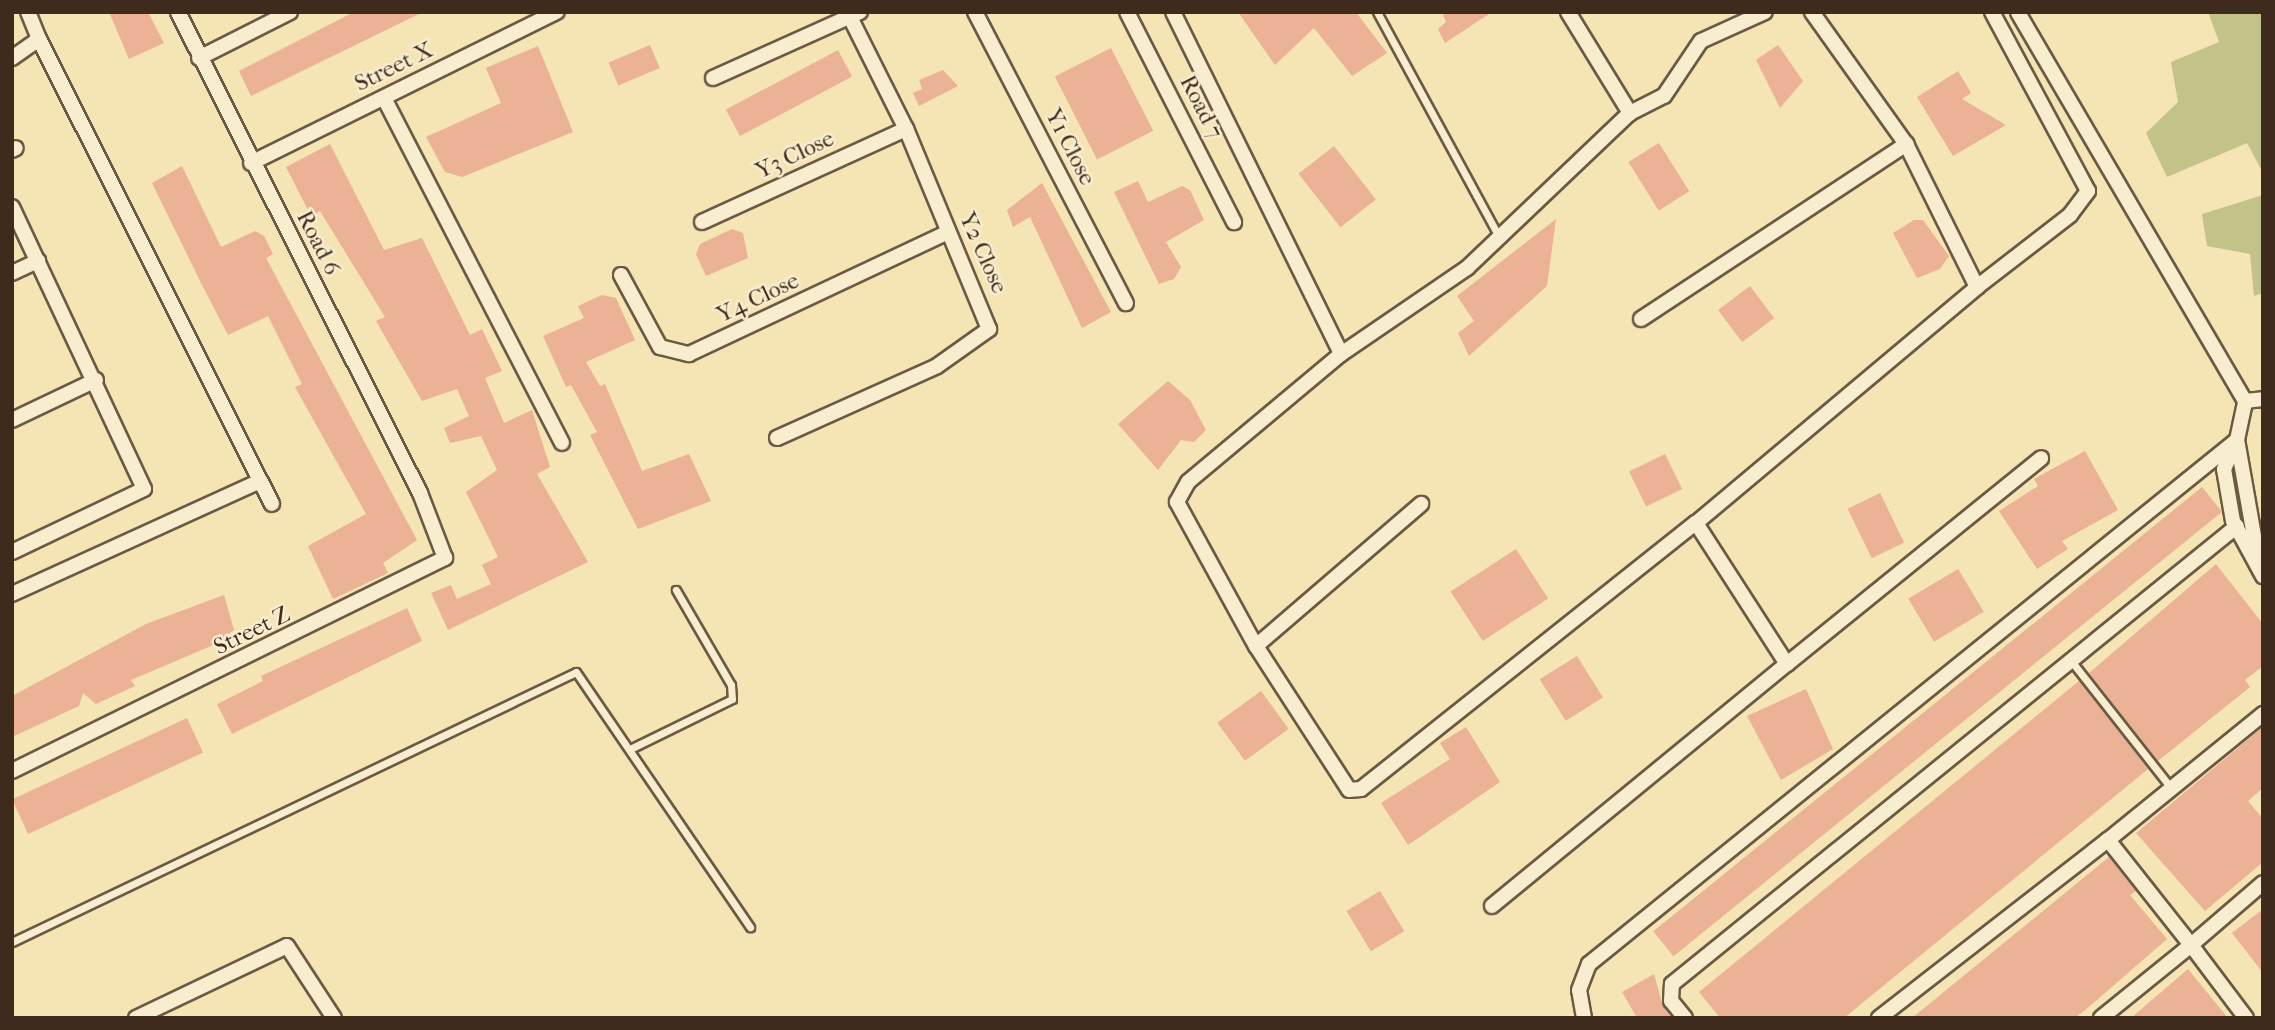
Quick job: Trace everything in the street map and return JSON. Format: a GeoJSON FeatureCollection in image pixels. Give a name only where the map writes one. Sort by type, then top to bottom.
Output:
{"type":"FeatureCollection","features":[{"type":"Feature","properties":{"kind":"street"},"geometry":{"type":"LineString","coordinates":[[29,12],[39,39],[272,505]]}},
{"type":"Feature","properties":{"kind":"street","name":"Road 6"},"geometry":{"type":"LineString","coordinates":[[178,12],[251,163],[420,493]]}},
{"type":"Feature","properties":{"kind":"street"},"geometry":{"type":"LineString","coordinates":[[199,58],[290,12]]}},
{"type":"Feature","properties":{"kind":"street","name":"Street X"},"geometry":{"type":"LineString","coordinates":[[251,163],[557,12]]}},
{"type":"Feature","properties":{"kind":"street","name":"Y1 Close"},"geometry":{"type":"LineString","coordinates":[[975,12],[1126,303]]}},
{"type":"Feature","properties":{"kind":"street","name":"Road 7"},"geometry":{"type":"LineString","coordinates":[[1127,12],[1234,222]]}},
{"type":"Feature","properties":{"kind":"street"},"geometry":{"type":"LineString","coordinates":[[1174,12],[1340,354]]}},
{"type":"Feature","properties":{"kind":"street"},"geometry":{"type":"LineString","coordinates":[[1568,12],[1630,113]]}},
{"type":"Feature","properties":{"kind":"street"},"geometry":{"type":"LineString","coordinates":[[1765,12],[1701,41],[1664,96],[1630,113],[1498,235],[1467,268],[1340,354],[1179,492],[1184,518],[1256,646],[1342,787],[1361,789],[1696,523],[1977,287],[2070,215],[2088,191],[1992,12]]}},
{"type":"Feature","properties":{"kind":"street"},"geometry":{"type":"LineString","coordinates":[[1812,12],[1906,144],[1977,287]]}},
{"type":"Feature","properties":{"kind":"street"},"geometry":{"type":"LineString","coordinates":[[2018,12],[2245,401],[2237,440],[2224,469],[2237,527],[2262,573]]}},
{"type":"Feature","properties":{"kind":"street"},"geometry":{"type":"LineString","coordinates":[[713,78],[855,15]]}},
{"type":"Feature","properties":{"kind":"street","name":"Y2 Close"},"geometry":{"type":"LineString","coordinates":[[778,438],[937,366],[983,338],[986,315],[855,15]]}},
{"type":"Feature","properties":{"kind":"street"},"geometry":{"type":"LineString","coordinates":[[12,58],[39,39]]}},
{"type":"Feature","properties":{"kind":"street"},"geometry":{"type":"LineString","coordinates":[[384,98],[562,443]]}},
{"type":"Feature","properties":{"kind":"street","name":"Y3 Close"},"geometry":{"type":"LineString","coordinates":[[702,222],[906,130]]}},
{"type":"Feature","properties":{"kind":"street"},"geometry":{"type":"LineString","coordinates":[[1641,319],[1906,144]]}},
{"type":"Feature","properties":{"kind":"street"},"geometry":{"type":"LineString","coordinates":[[12,207],[96,380],[144,489],[12,552]]}},
{"type":"Feature","properties":{"kind":"street","name":"Y4 Close"},"geometry":{"type":"LineString","coordinates":[[621,275],[660,347],[689,355],[948,232]]}},
{"type":"Feature","properties":{"kind":"street"},"geometry":{"type":"LineString","coordinates":[[12,273],[38,261]]}},
{"type":"Feature","properties":{"kind":"street"},"geometry":{"type":"LineString","coordinates":[[12,420],[96,380]]}},
{"type":"Feature","properties":{"kind":"street"},"geometry":{"type":"LineString","coordinates":[[2245,401],[2263,399]]}},
{"type":"Feature","properties":{"kind":"street"},"geometry":{"type":"LineString","coordinates":[[2237,440],[2262,573]]}},
{"type":"Feature","properties":{"kind":"street"},"geometry":{"type":"LineString","coordinates":[[1584,1018],[1578,989],[1589,964],[2237,440]]}},
{"type":"Feature","properties":{"kind":"street"},"geometry":{"type":"LineString","coordinates":[[1492,906],[2041,458]]}},
{"type":"Feature","properties":{"kind":"street"},"geometry":{"type":"LineString","coordinates":[[12,594],[260,481]]}},
{"type":"Feature","properties":{"kind":"street","name":"Street Z"},"geometry":{"type":"LineString","coordinates":[[12,771],[443,563],[445,554],[420,493]]}},
{"type":"Feature","properties":{"kind":"street"},"geometry":{"type":"LineString","coordinates":[[1256,646],[1421,504]]}},
{"type":"Feature","properties":{"kind":"street"},"geometry":{"type":"LineString","coordinates":[[1696,523],[1787,664]]}},
{"type":"Feature","properties":{"kind":"street"},"geometry":{"type":"LineString","coordinates":[[1685,1018],[1671,1001],[1672,984],[2237,527]]}},
{"type":"Feature","properties":{"kind":"street"},"geometry":{"type":"LineString","coordinates":[[1879,1018],[2108,840],[2263,714]]}},
{"type":"Feature","properties":{"kind":"street"},"geometry":{"type":"LineString","coordinates":[[2108,840],[2246,1018]]}},
{"type":"Feature","properties":{"kind":"street"},"geometry":{"type":"LineString","coordinates":[[2101,1018],[2263,883]]}},
{"type":"Feature","properties":{"kind":"street"},"geometry":{"type":"LineString","coordinates":[[136,1018],[287,946],[334,1018]]}},
{"type":"Feature","properties":{"kind":"lane"},"geometry":{"type":"LineString","coordinates":[[1377,12],[1498,235]]}},
{"type":"Feature","properties":{"kind":"lane"},"geometry":{"type":"LineString","coordinates":[[632,748],[732,699],[732,685],[676,590]]}},
{"type":"Feature","properties":{"kind":"lane"},"geometry":{"type":"LineString","coordinates":[[2072,662],[2171,788]]}},
{"type":"Feature","properties":{"kind":"lane"},"geometry":{"type":"LineString","coordinates":[[12,942],[564,673],[576,672],[632,748],[750,927]]}},
{"type":"Feature","properties":{"kind":"green space"},"geometry":{"type":"Polygon","coordinates":[[[2208,12],[2263,12],[2263,173],[2247,143],[2167,177],[2146,133],[2178,102],[2171,62],[2219,42],[2208,12]]]}},
{"type":"Feature","properties":{"kind":"green space"},"geometry":{"type":"Polygon","coordinates":[[[2263,195],[2263,293],[2254,296],[2250,254],[2207,246],[2202,214],[2263,195]]]}},
{"type":"Feature","properties":{"kind":"building"},"geometry":{"type":"Polygon","coordinates":[[[109,12],[148,12],[164,43],[129,59],[109,12]]]}},
{"type":"Feature","properties":{"kind":"building"},"geometry":{"type":"Polygon","coordinates":[[[354,12],[423,12],[251,96],[239,71],[354,12]]]}},
{"type":"Feature","properties":{"kind":"building"},"geometry":{"type":"Polygon","coordinates":[[[1238,12],[1356,12],[1387,53],[1352,76],[1314,28],[1275,65],[1238,12]]]}},
{"type":"Feature","properties":{"kind":"building"},"geometry":{"type":"Polygon","coordinates":[[[1442,12],[1492,12],[1445,43],[1438,29],[1446,22],[1442,12]]]}},
{"type":"Feature","properties":{"kind":"building"},"geometry":{"type":"Polygon","coordinates":[[[650,45],[660,68],[618,86],[609,63],[650,45]]]}},
{"type":"Feature","properties":{"kind":"building"},"geometry":{"type":"Polygon","coordinates":[[[1778,45],[1803,81],[1780,108],[1756,60],[1778,45]]]}},
{"type":"Feature","properties":{"kind":"building"},"geometry":{"type":"Polygon","coordinates":[[[538,46],[573,132],[462,177],[445,172],[426,137],[501,103],[486,68],[538,46]]]}},
{"type":"Feature","properties":{"kind":"building"},"geometry":{"type":"Polygon","coordinates":[[[1111,48],[1153,131],[1097,159],[1055,77],[1111,48]]]}},
{"type":"Feature","properties":{"kind":"building"},"geometry":{"type":"Polygon","coordinates":[[[838,50],[852,76],[740,136],[726,110],[838,50]]]}},
{"type":"Feature","properties":{"kind":"building"},"geometry":{"type":"Polygon","coordinates":[[[943,70],[958,86],[919,106],[913,93],[922,89],[919,80],[943,70]]]}},
{"type":"Feature","properties":{"kind":"building"},"geometry":{"type":"Polygon","coordinates":[[[1958,71],[1971,93],[1962,99],[2006,125],[1953,156],[1917,97],[1958,71]]]}},
{"type":"Feature","properties":{"kind":"building"},"geometry":{"type":"Polygon","coordinates":[[[1659,143],[1689,191],[1659,210],[1628,162],[1659,143]]]}},
{"type":"Feature","properties":{"kind":"building"},"geometry":{"type":"Polygon","coordinates":[[[330,144],[384,250],[422,238],[470,335],[482,329],[502,371],[485,378],[504,423],[532,410],[550,467],[537,474],[588,562],[448,630],[431,593],[451,585],[457,599],[491,584],[482,565],[498,557],[466,492],[497,470],[481,436],[450,443],[444,428],[469,416],[457,389],[422,401],[376,321],[385,317],[320,211],[311,216],[286,167],[330,144]]]}},
{"type":"Feature","properties":{"kind":"building"},"geometry":{"type":"Polygon","coordinates":[[[1334,146],[1376,200],[1340,227],[1299,174],[1334,146]]]}},
{"type":"Feature","properties":{"kind":"building"},"geometry":{"type":"Polygon","coordinates":[[[182,166],[221,247],[255,231],[264,236],[273,254],[266,258],[417,540],[383,563],[388,573],[333,599],[308,546],[366,514],[295,387],[302,384],[268,316],[228,335],[152,183],[182,166]]]}},
{"type":"Feature","properties":{"kind":"building"},"geometry":{"type":"Polygon","coordinates":[[[1138,181],[1148,202],[1182,186],[1190,190],[1204,220],[1166,242],[1181,267],[1174,279],[1159,284],[1114,192],[1138,181]]]}},
{"type":"Feature","properties":{"kind":"building"},"geometry":{"type":"Polygon","coordinates":[[[1042,183],[1111,312],[1082,328],[1030,217],[1013,227],[1007,210],[1042,183]]]}},
{"type":"Feature","properties":{"kind":"building"},"geometry":{"type":"Polygon","coordinates":[[[1556,219],[1547,286],[1469,356],[1458,333],[1474,321],[1457,296],[1556,219]]]}},
{"type":"Feature","properties":{"kind":"building"},"geometry":{"type":"Polygon","coordinates":[[[1914,220],[1923,220],[1949,256],[1940,269],[1917,278],[1893,233],[1914,220]]]}},
{"type":"Feature","properties":{"kind":"building"},"geometry":{"type":"Polygon","coordinates":[[[732,229],[743,233],[748,258],[706,276],[696,254],[700,244],[732,229]]]}},
{"type":"Feature","properties":{"kind":"building"},"geometry":{"type":"Polygon","coordinates":[[[1750,286],[1774,318],[1742,342],[1718,310],[1750,286]]]}},
{"type":"Feature","properties":{"kind":"building"},"geometry":{"type":"Polygon","coordinates":[[[602,295],[616,298],[635,340],[586,362],[600,386],[605,384],[642,471],[689,454],[711,501],[638,529],[590,435],[597,432],[571,385],[566,387],[543,336],[584,318],[578,306],[602,295]]]}},
{"type":"Feature","properties":{"kind":"building"},"geometry":{"type":"Polygon","coordinates":[[[1168,381],[1190,400],[1206,430],[1194,442],[1181,440],[1158,470],[1118,424],[1168,381]]]}},
{"type":"Feature","properties":{"kind":"building"},"geometry":{"type":"Polygon","coordinates":[[[2085,451],[2118,510],[2062,541],[2068,549],[2037,569],[1999,511],[2038,486],[2034,479],[2085,451]]]}},
{"type":"Feature","properties":{"kind":"building"},"geometry":{"type":"Polygon","coordinates":[[[1665,454],[1682,489],[1646,507],[1629,472],[1665,454]]]}},
{"type":"Feature","properties":{"kind":"building"},"geometry":{"type":"Polygon","coordinates":[[[2202,487],[2222,512],[1673,956],[1653,931],[2202,487]]]}},
{"type":"Feature","properties":{"kind":"building"},"geometry":{"type":"Polygon","coordinates":[[[1880,493],[1904,542],[1872,558],[1848,509],[1880,493]]]}},
{"type":"Feature","properties":{"kind":"building"},"geometry":{"type":"Polygon","coordinates":[[[1516,549],[1548,598],[1483,641],[1451,591],[1516,549]]]}},
{"type":"Feature","properties":{"kind":"building"},"geometry":{"type":"Polygon","coordinates":[[[2216,564],[2263,624],[2263,666],[2245,680],[2250,687],[2158,761],[2089,673],[2216,564]]]}},
{"type":"Feature","properties":{"kind":"building"},"geometry":{"type":"Polygon","coordinates":[[[1958,569],[1984,612],[1934,642],[1908,599],[1958,569]]]}},
{"type":"Feature","properties":{"kind":"building"},"geometry":{"type":"Polygon","coordinates":[[[224,595],[234,630],[211,646],[131,680],[135,686],[96,704],[83,693],[79,706],[12,737],[12,696],[146,624],[224,595]]]}},
{"type":"Feature","properties":{"kind":"building"},"geometry":{"type":"Polygon","coordinates":[[[407,608],[422,641],[232,734],[217,704],[263,681],[261,676],[407,608]]]}},
{"type":"Feature","properties":{"kind":"building"},"geometry":{"type":"Polygon","coordinates":[[[1577,656],[1603,698],[1566,721],[1540,679],[1577,656]]]}},
{"type":"Feature","properties":{"kind":"building"},"geometry":{"type":"Polygon","coordinates":[[[2079,681],[2148,769],[1844,1018],[1720,1018],[1699,992],[2079,681]]]}},
{"type":"Feature","properties":{"kind":"building"},"geometry":{"type":"Polygon","coordinates":[[[1806,689],[1833,749],[1781,780],[1747,716],[1806,689]]]}},
{"type":"Feature","properties":{"kind":"building"},"geometry":{"type":"Polygon","coordinates":[[[1261,691],[1289,729],[1245,761],[1217,723],[1261,691]]]}},
{"type":"Feature","properties":{"kind":"building"},"geometry":{"type":"Polygon","coordinates":[[[187,718],[203,752],[28,834],[12,800],[187,718]]]}},
{"type":"Feature","properties":{"kind":"building"},"geometry":{"type":"Polygon","coordinates":[[[1466,727],[1500,782],[1408,845],[1381,803],[1450,759],[1440,743],[1466,727]]]}},
{"type":"Feature","properties":{"kind":"building"},"geometry":{"type":"Polygon","coordinates":[[[2263,727],[2263,788],[2248,801],[2263,819],[2263,862],[2205,911],[2136,833],[2263,727]]]}},
{"type":"Feature","properties":{"kind":"building"},"geometry":{"type":"Polygon","coordinates":[[[2109,857],[2136,891],[2130,895],[2167,939],[2090,1006],[2075,1018],[1912,1018],[2109,857]]]}},
{"type":"Feature","properties":{"kind":"building"},"geometry":{"type":"Polygon","coordinates":[[[1380,891],[1404,931],[1371,951],[1347,911],[1380,891]]]}},
{"type":"Feature","properties":{"kind":"building"},"geometry":{"type":"Polygon","coordinates":[[[2263,909],[2263,973],[2232,933],[2263,909]]]}},
{"type":"Feature","properties":{"kind":"building"},"geometry":{"type":"Polygon","coordinates":[[[2188,969],[2228,1018],[2131,1018],[2188,969]]]}},
{"type":"Feature","properties":{"kind":"building"},"geometry":{"type":"Polygon","coordinates":[[[1654,974],[1663,1006],[1672,1018],[1637,1018],[1622,992],[1654,974]]]}}]}
